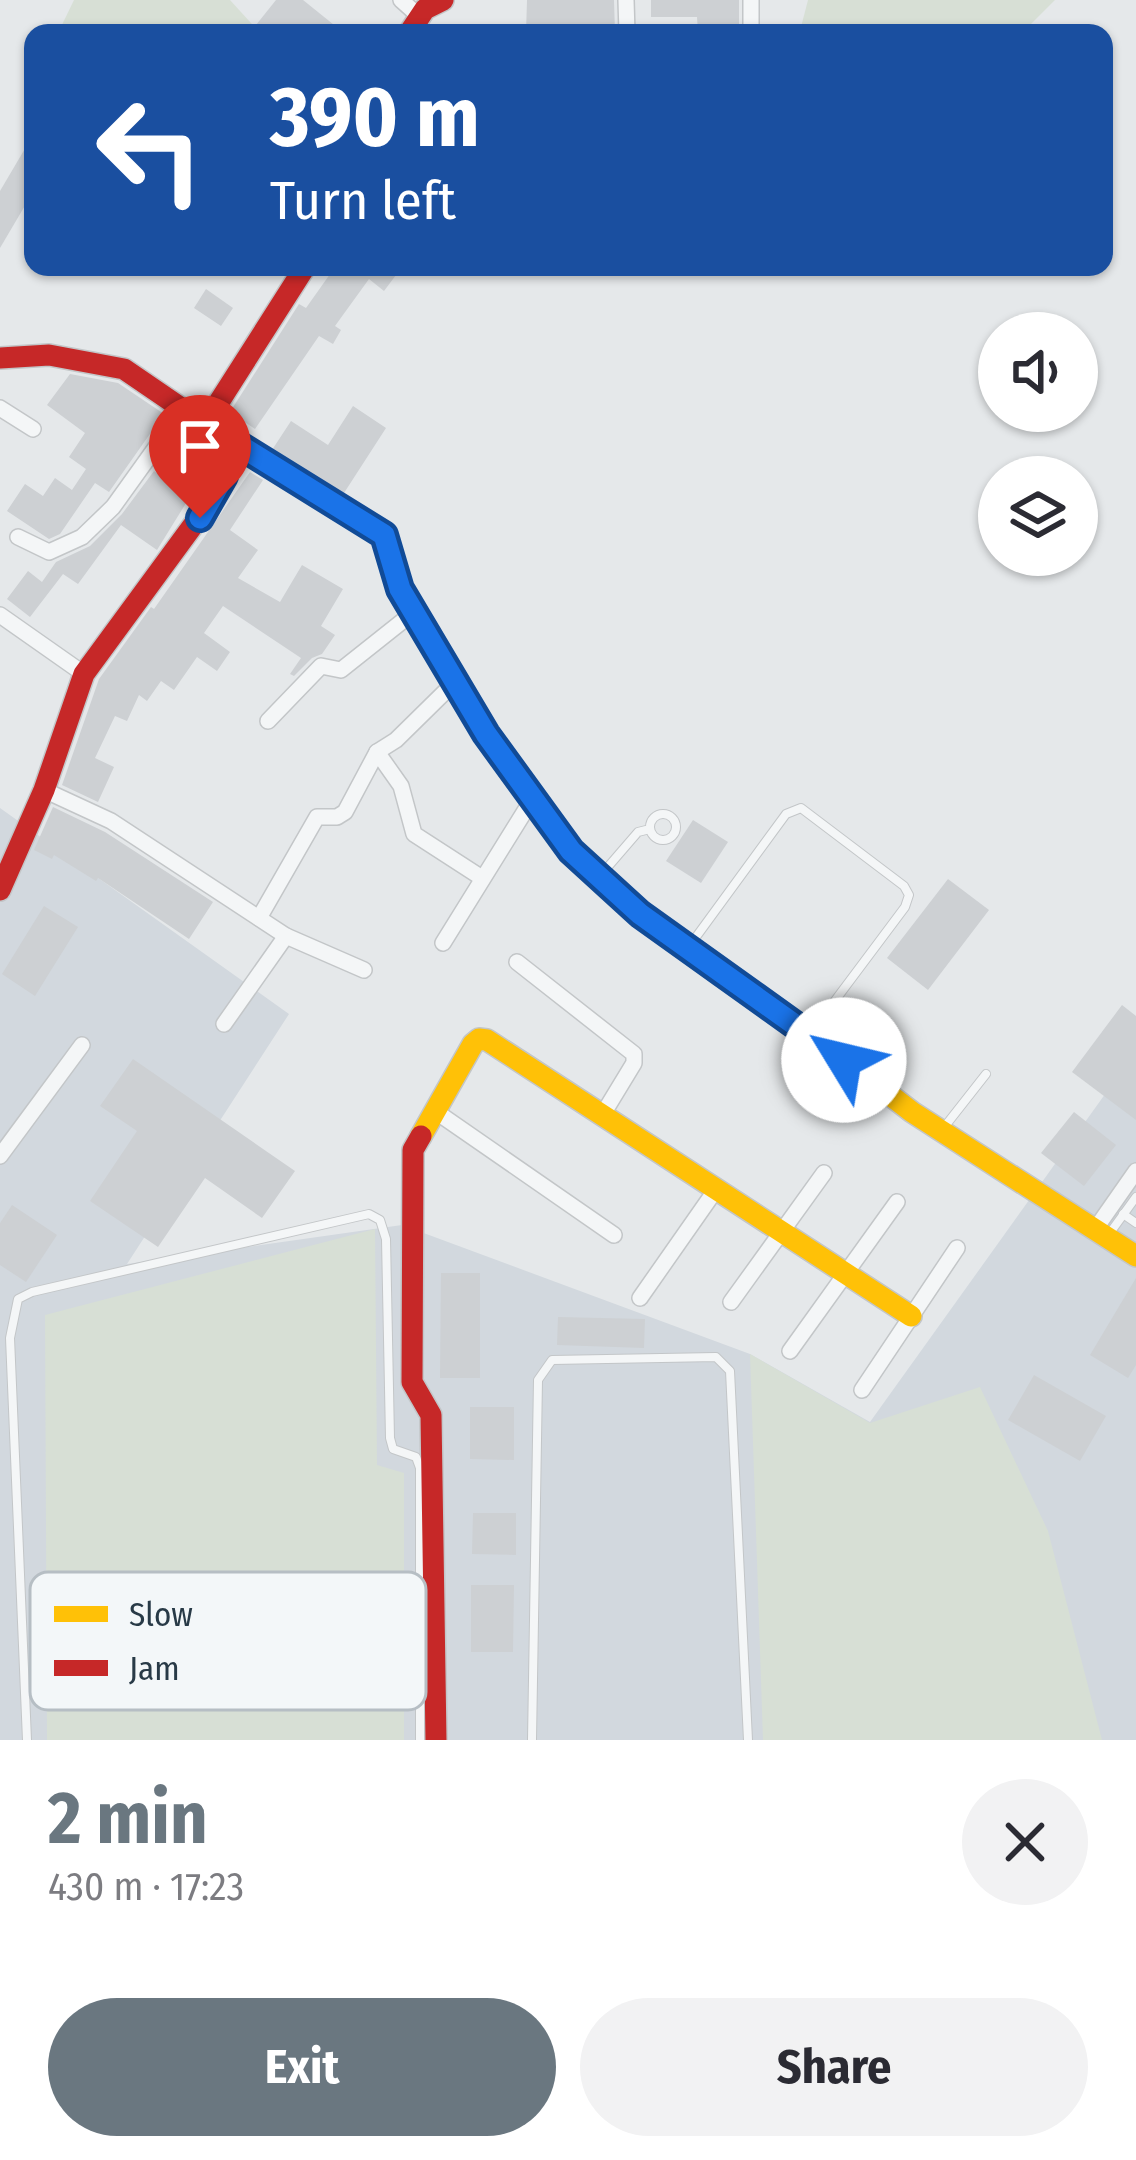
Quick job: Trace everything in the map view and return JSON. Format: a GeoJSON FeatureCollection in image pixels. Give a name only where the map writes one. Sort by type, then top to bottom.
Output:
{"type":"FeatureCollection","features":[{"type":"Feature","properties":{"kind":"street"},"geometry":{"type":"LineString","coordinates":[[415,24],[425,9],[443,0]]}},
{"type":"Feature","properties":{"kind":"street"},"geometry":{"type":"LineString","coordinates":[[205,424],[299,276]]}},
{"type":"Feature","properties":{"kind":"street"},"geometry":{"type":"LineString","coordinates":[[0,358],[49,356],[124,369],[384,535],[400,589],[455,682],[486,734],[571,851],[687,950],[941,1131],[1136,1256]]}},
{"type":"Feature","properties":{"kind":"street"},"geometry":{"type":"LineString","coordinates":[[18,537],[49,552],[82,537],[112,507],[184,408]]}},
{"type":"Feature","properties":{"kind":"street"},"geometry":{"type":"LineString","coordinates":[[0,409],[33,429]]}},
{"type":"Feature","properties":{"kind":"street"},"geometry":{"type":"LineString","coordinates":[[0,890],[44,790],[84,674],[219,490],[224,476],[205,424]]}},
{"type":"Feature","properties":{"kind":"street"},"geometry":{"type":"LineString","coordinates":[[268,721],[321,666],[341,670],[414,612]]}},
{"type":"Feature","properties":{"kind":"street"},"geometry":{"type":"LineString","coordinates":[[0,615],[84,674]]}},
{"type":"Feature","properties":{"kind":"street"},"geometry":{"type":"LineString","coordinates":[[259,918],[317,817],[337,818],[345,812],[376,752],[396,740],[455,682]]}},
{"type":"Feature","properties":{"kind":"street"},"geometry":{"type":"LineString","coordinates":[[376,752],[400,786],[414,834],[482,878]]}},
{"type":"Feature","properties":{"kind":"street"},"geometry":{"type":"LineString","coordinates":[[44,790],[111,821],[286,936],[364,970]]}},
{"type":"Feature","properties":{"kind":"street"},"geometry":{"type":"LineString","coordinates":[[443,943],[533,798]]}},
{"type":"Feature","properties":{"kind":"street"},"geometry":{"type":"LineString","coordinates":[[224,1024],[286,936]]}},
{"type":"Feature","properties":{"kind":"street"},"geometry":{"type":"LineString","coordinates":[[517,962],[634,1054],[634,1063],[603,1114]]}},
{"type":"Feature","properties":{"kind":"street"},"geometry":{"type":"LineString","coordinates":[[436,1740],[431,1415],[412,1382],[413,1150],[479,1039],[603,1114],[911,1316]]}},
{"type":"Feature","properties":{"kind":"street"},"geometry":{"type":"LineString","coordinates":[[0,1156],[82,1045]]}},
{"type":"Feature","properties":{"kind":"street"},"geometry":{"type":"LineString","coordinates":[[435,1111],[614,1235]]}},
{"type":"Feature","properties":{"kind":"street"},"geometry":{"type":"LineString","coordinates":[[1100,1234],[1136,1171]]}},
{"type":"Feature","properties":{"kind":"street"},"geometry":{"type":"LineString","coordinates":[[731,1302],[824,1173]]}},
{"type":"Feature","properties":{"kind":"street"},"geometry":{"type":"LineString","coordinates":[[640,1298],[717,1188]]}},
{"type":"Feature","properties":{"kind":"street"},"geometry":{"type":"LineString","coordinates":[[790,1351],[897,1202]]}},
{"type":"Feature","properties":{"kind":"street"},"geometry":{"type":"LineString","coordinates":[[862,1390],[957,1248]]}},
{"type":"Feature","properties":{"kind":"lane"},"geometry":{"type":"LineString","coordinates":[[687,950],[786,814],[801,808],[904,886],[909,896],[811,1034]]}},
{"type":"Feature","properties":{"kind":"lane"},"geometry":{"type":"LineString","coordinates":[[599,877],[638,832],[650,829]]}},
{"type":"Feature","properties":{"kind":"lane"},"geometry":{"type":"LineString","coordinates":[[941,1131],[986,1074]]}},
{"type":"Feature","properties":{"kind":"lane"},"geometry":{"type":"LineString","coordinates":[[1100,1234],[1136,1196]]}},
{"type":"Feature","properties":{"kind":"lane"},"geometry":{"type":"LineString","coordinates":[[27,1740],[10,1338],[18,1299],[32,1292],[369,1214],[380,1220],[386,1239],[390,1438],[393,1449],[416,1456],[420,1468],[420,1572]]}},
{"type":"Feature","properties":{"kind":"lane"},"geometry":{"type":"LineString","coordinates":[[1123,1214],[1136,1222]]}},
{"type":"Feature","properties":{"kind":"lane"},"geometry":{"type":"LineString","coordinates":[[532,1740],[538,1380],[552,1360],[716,1357],[730,1371],[748,1740]]}},
{"type":"Feature","properties":{"kind":"shaded area"},"geometry":{"type":"Polygon","coordinates":[[[74,0],[230,0],[252,24],[62,24],[74,0]]]}},
{"type":"Feature","properties":{"kind":"shaded area"},"geometry":{"type":"Polygon","coordinates":[[[808,0],[1055,0],[1031,24],[802,24],[808,0]]]}},
{"type":"Feature","properties":{"kind":"shaded area"},"geometry":{"type":"Polygon","coordinates":[[[0,808],[289,1014],[127,1264],[402,1225],[750,1354],[870,1422],[1136,1051],[1136,1740],[0,1740],[0,808]]]}},
{"type":"Feature","properties":{"kind":"shaded area"},"geometry":{"type":"Polygon","coordinates":[[[375,1229],[377,1465],[404,1473],[404,1572],[46,1572],[45,1315],[375,1229]]]}},
{"type":"Feature","properties":{"kind":"shaded area"},"geometry":{"type":"Polygon","coordinates":[[[750,1354],[870,1423],[980,1387],[1048,1531],[1102,1740],[763,1740],[750,1354]]]}},
{"type":"Feature","properties":{"kind":"shaded area"},"geometry":{"type":"Polygon","coordinates":[[[47,1710],[404,1710],[404,1740],[47,1740],[47,1710]]]}},
{"type":"Feature","properties":{"kind":"building"},"geometry":{"type":"Polygon","coordinates":[[[276,0],[303,0],[333,24],[257,24],[276,0]]]}},
{"type":"Feature","properties":{"kind":"building"},"geometry":{"type":"Polygon","coordinates":[[[527,0],[614,0],[615,24],[526,24],[527,0]]]}},
{"type":"Feature","properties":{"kind":"building"},"geometry":{"type":"Polygon","coordinates":[[[651,0],[739,0],[739,24],[697,24],[697,17],[651,17],[651,0]]]}},
{"type":"Feature","properties":{"kind":"building"},"geometry":{"type":"Polygon","coordinates":[[[24,150],[24,207],[0,248],[0,191],[24,150]]]}},
{"type":"Feature","properties":{"kind":"building"},"geometry":{"type":"Polygon","coordinates":[[[329,276],[395,276],[384,291],[369,279],[335,326],[341,330],[333,344],[319,336],[255,429],[230,412],[299,304],[306,308],[329,276]]]}},
{"type":"Feature","properties":{"kind":"building"},"geometry":{"type":"Polygon","coordinates":[[[206,289],[233,308],[221,326],[194,308],[206,289]]]}},
{"type":"Feature","properties":{"kind":"building"},"geometry":{"type":"Polygon","coordinates":[[[70,374],[118,383],[164,414],[109,492],[95,483],[60,534],[49,539],[7,511],[25,484],[43,496],[55,478],[72,490],[86,469],[69,457],[85,433],[47,405],[70,374]]]}},
{"type":"Feature","properties":{"kind":"building"},"geometry":{"type":"Polygon","coordinates":[[[353,406],[386,428],[344,493],[272,450],[291,421],[328,445],[353,406]]]}},
{"type":"Feature","properties":{"kind":"building"},"geometry":{"type":"Polygon","coordinates":[[[183,459],[204,474],[157,550],[121,525],[78,584],[63,574],[30,617],[7,599],[28,571],[42,582],[56,562],[90,546],[154,471],[167,481],[183,459]]]}},
{"type":"Feature","properties":{"kind":"building"},"geometry":{"type":"Polygon","coordinates":[[[250,472],[263,480],[230,530],[258,550],[238,578],[280,602],[302,565],[343,589],[321,626],[335,635],[322,654],[294,676],[290,674],[301,658],[223,606],[204,633],[230,652],[217,671],[197,657],[174,690],[161,681],[147,701],[139,695],[127,721],[115,716],[95,758],[114,767],[98,802],[62,785],[99,679],[250,472]]]}},
{"type":"Feature","properties":{"kind":"building"},"geometry":{"type":"Polygon","coordinates":[[[53,807],[105,832],[213,902],[189,939],[98,878],[34,850],[53,807]]]}},
{"type":"Feature","properties":{"kind":"building"},"geometry":{"type":"Polygon","coordinates":[[[693,820],[728,842],[701,883],[666,861],[693,820]]]}},
{"type":"Feature","properties":{"kind":"building"},"geometry":{"type":"Polygon","coordinates":[[[948,879],[989,910],[928,990],[887,958],[948,879]]]}},
{"type":"Feature","properties":{"kind":"building"},"geometry":{"type":"Polygon","coordinates":[[[44,906],[78,927],[35,996],[2,974],[44,906]]]}},
{"type":"Feature","properties":{"kind":"building"},"geometry":{"type":"Polygon","coordinates":[[[1122,1005],[1136,1016],[1136,1120],[1072,1072],[1122,1005]]]}},
{"type":"Feature","properties":{"kind":"building"},"geometry":{"type":"Polygon","coordinates":[[[133,1059],[295,1171],[262,1218],[205,1178],[158,1247],[90,1201],[137,1131],[100,1106],[133,1059]]]}},
{"type":"Feature","properties":{"kind":"building"},"geometry":{"type":"Polygon","coordinates":[[[1074,1112],[1116,1145],[1084,1186],[1041,1153],[1074,1112]]]}},
{"type":"Feature","properties":{"kind":"building"},"geometry":{"type":"Polygon","coordinates":[[[12,1205],[57,1235],[26,1282],[0,1265],[0,1223],[12,1205]]]}},
{"type":"Feature","properties":{"kind":"building"},"geometry":{"type":"Polygon","coordinates":[[[441,1273],[480,1273],[480,1378],[440,1378],[441,1273]]]}},
{"type":"Feature","properties":{"kind":"building"},"geometry":{"type":"Polygon","coordinates":[[[1136,1278],[1136,1365],[1128,1378],[1090,1355],[1136,1278]]]}},
{"type":"Feature","properties":{"kind":"building"},"geometry":{"type":"Polygon","coordinates":[[[558,1317],[645,1319],[644,1348],[557,1345],[558,1317]]]}},
{"type":"Feature","properties":{"kind":"building"},"geometry":{"type":"Polygon","coordinates":[[[1034,1375],[1106,1416],[1080,1461],[1008,1420],[1034,1375]]]}},
{"type":"Feature","properties":{"kind":"building"},"geometry":{"type":"Polygon","coordinates":[[[470,1407],[514,1407],[514,1460],[470,1459],[470,1407]]]}},
{"type":"Feature","properties":{"kind":"building"},"geometry":{"type":"Polygon","coordinates":[[[473,1513],[516,1513],[516,1555],[472,1554],[473,1513]]]}},
{"type":"Feature","properties":{"kind":"building"},"geometry":{"type":"Polygon","coordinates":[[[471,1585],[514,1585],[513,1652],[471,1652],[471,1585]]]}},
{"type":"Feature","properties":{"kind":"traffic: slow"},"geometry":{"type":"LineString","coordinates":[[535,801],[571,851],[640,914],[720,975],[811,1034],[912,1112],[1136,1256]]}},
{"type":"Feature","properties":{"kind":"traffic: slow"},"geometry":{"type":"LineString","coordinates":[[421,1136],[473,1044],[487,1040],[911,1316]]}},
{"type":"Feature","properties":{"kind":"traffic: jam"},"geometry":{"type":"LineString","coordinates":[[415,24],[425,9],[443,0]]}},
{"type":"Feature","properties":{"kind":"traffic: jam"},"geometry":{"type":"LineString","coordinates":[[0,890],[44,790],[84,674],[219,490],[224,476],[205,424],[299,276]]}},
{"type":"Feature","properties":{"kind":"traffic: jam"},"geometry":{"type":"LineString","coordinates":[[0,358],[49,355],[124,369],[244,451],[384,535],[400,589],[486,734],[535,801]]}},
{"type":"Feature","properties":{"kind":"traffic: jam"},"geometry":{"type":"LineString","coordinates":[[421,1136],[413,1150],[412,1382],[431,1415],[436,1740]]}},
{"type":"Feature","properties":{"kind":"route"},"geometry":{"type":"LineString","coordinates":[[200,518],[224,476],[215,463],[205,424],[384,535],[400,589],[486,734],[571,851],[640,914],[844,1060]]}}]}
